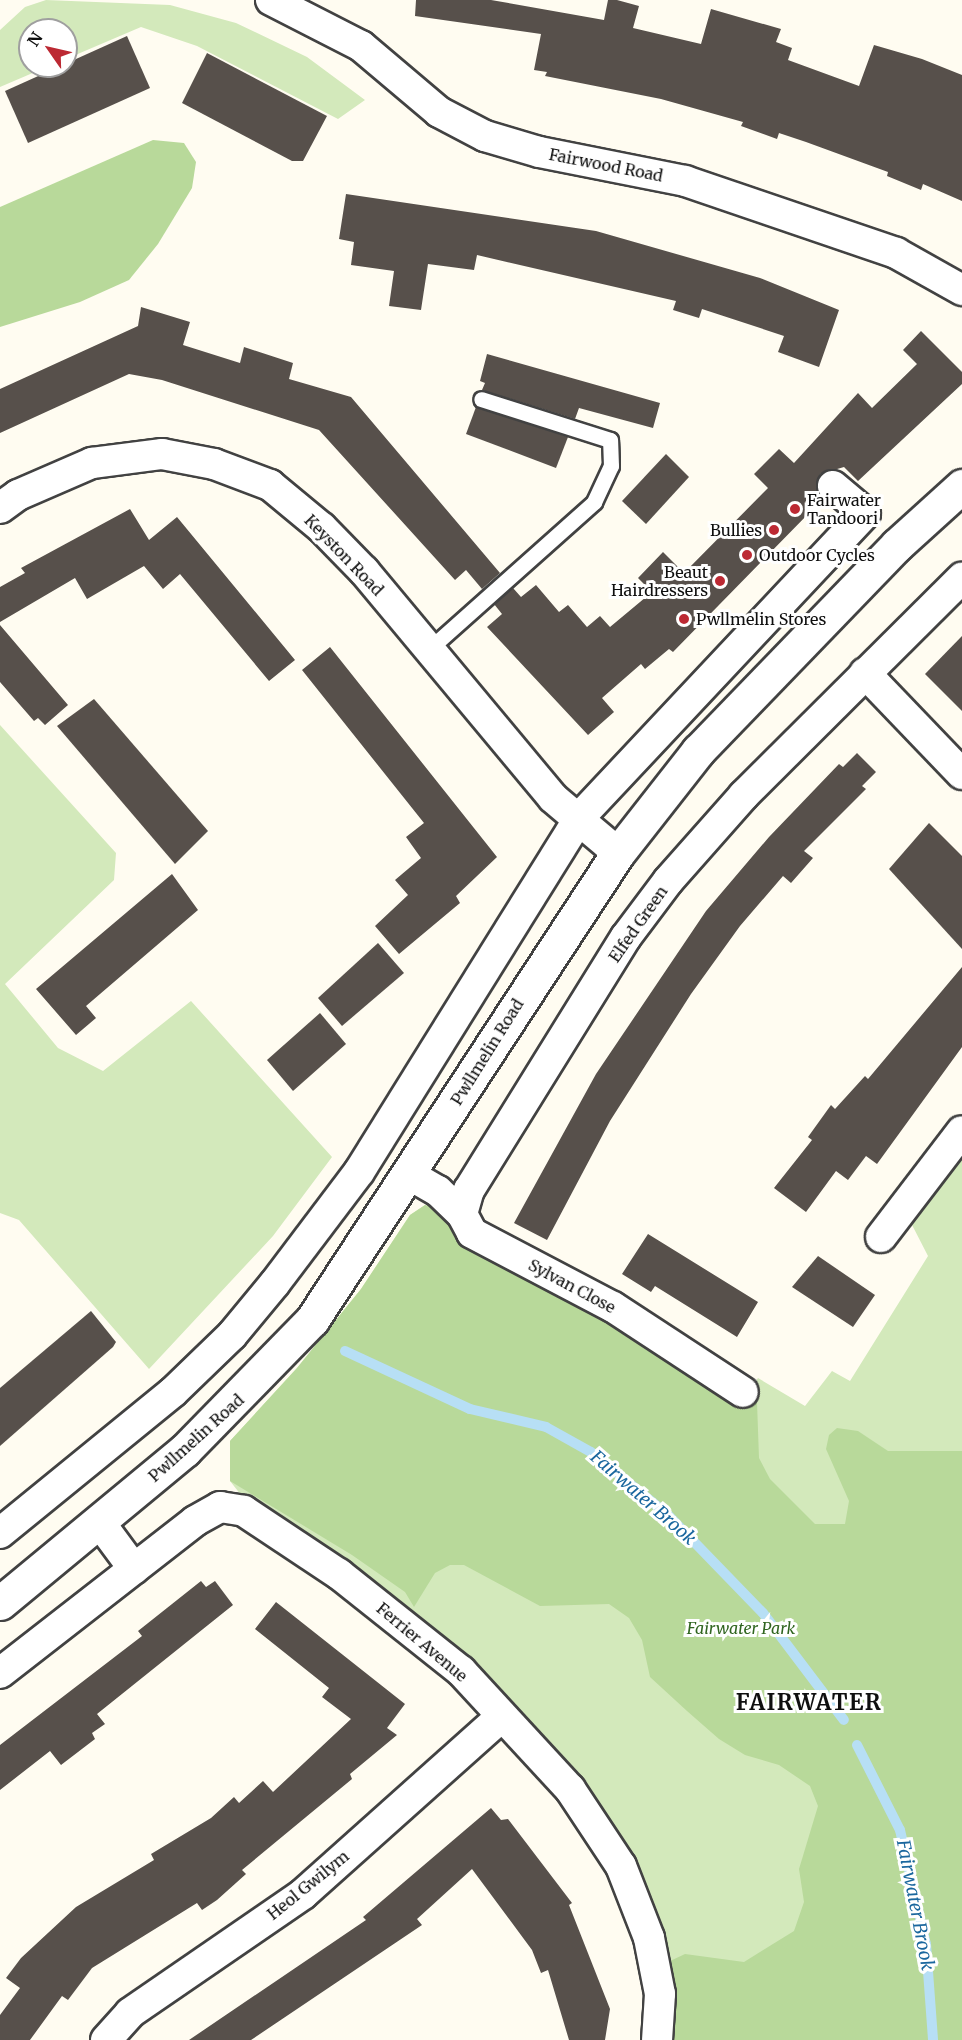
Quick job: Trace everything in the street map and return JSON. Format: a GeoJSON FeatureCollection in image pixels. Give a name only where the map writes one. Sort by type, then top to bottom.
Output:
{"type":"FeatureCollection","features":[{"type":"Feature","properties":{"kind":"street","name":"Fairwood Road"},"geometry":{"type":"LineString","coordinates":[[271,0],[361,46],[439,112],[485,136],[685,181],[896,253],[962,290]]}},
{"type":"Feature","properties":{"kind":"street","name":"Keyston Road"},"geometry":{"type":"LineString","coordinates":[[0,508],[18,495],[92,464],[162,454],[214,464],[270,485],[322,528],[364,571],[427,651],[553,798],[618,853]]}},
{"type":"Feature","properties":{"kind":"street"},"geometry":{"type":"LineString","coordinates":[[0,1533],[173,1392],[232,1335],[275,1283],[359,1172],[579,818],[865,513],[833,486]]}},
{"type":"Feature","properties":{"kind":"street","name":"Pwllmelin Road"},"geometry":{"type":"LineString","coordinates":[[0,1603],[100,1523],[185,1450],[305,1328],[410,1175],[526,988],[618,853],[698,751],[889,553],[962,486]]}},
{"type":"Feature","properties":{"kind":"street","name":"Elfed Green"},"geometry":{"type":"LineString","coordinates":[[462,1214],[470,1190],[626,938],[744,795],[962,578]]}},
{"type":"Feature","properties":{"kind":"street"},"geometry":{"type":"LineString","coordinates":[[865,673],[962,774]]}},
{"type":"Feature","properties":{"kind":"street"},"geometry":{"type":"LineString","coordinates":[[881,1237],[962,1131]]}},
{"type":"Feature","properties":{"kind":"street","name":"Sylvan Close"},"geometry":{"type":"LineString","coordinates":[[410,1175],[438,1191],[462,1214],[472,1233],[613,1307],[743,1392]]}},
{"type":"Feature","properties":{"kind":"street","name":"Ferrier Avenue"},"geometry":{"type":"LineString","coordinates":[[134,1569],[220,1507],[244,1511],[418,1635],[461,1671],[501,1717],[570,1789],[621,1866],[649,1938],[660,1994],[657,2040]]}},
{"type":"Feature","properties":{"kind":"street"},"geometry":{"type":"LineString","coordinates":[[0,1673],[134,1569],[100,1523]]}},
{"type":"Feature","properties":{"kind":"street","name":"Heol Gwilym"},"geometry":{"type":"LineString","coordinates":[[106,2040],[130,2013],[303,1894],[501,1717]]}},
{"type":"Feature","properties":{"kind":"lane"},"geometry":{"type":"LineString","coordinates":[[427,651],[594,502],[611,466],[610,440],[481,399]]}},
{"type":"Feature","properties":{"kind":"green space"},"geometry":{"type":"Polygon","coordinates":[[[46,0],[170,5],[236,23],[307,57],[365,100],[338,119],[197,46],[141,27],[78,54],[78,18],[18,18],[18,78],[21,78],[0,87],[0,30],[25,7],[46,0]]]}},
{"type":"Feature","properties":{"kind":"green space"},"geometry":{"type":"Polygon","coordinates":[[[153,140],[184,143],[196,162],[192,188],[158,244],[129,280],[80,302],[0,327],[0,207],[153,140]]]}},
{"type":"Feature","properties":{"kind":"green space"},"geometry":{"type":"Polygon","coordinates":[[[0,725],[116,853],[114,880],[5,984],[58,1048],[103,1071],[191,1001],[332,1157],[273,1236],[149,1369],[19,1220],[0,1213],[0,725]]]}},
{"type":"Feature","properties":{"kind":"green space","name":"Fairwater Park"},"geometry":{"type":"Polygon","coordinates":[[[962,1152],[962,2040],[670,2040],[621,1866],[400,1620],[410,1610],[300,1528],[241,1495],[230,1481],[230,1441],[297,1368],[361,1289],[410,1215],[425,1205],[441,1221],[739,1406],[758,1378],[805,1406],[832,1371],[850,1381],[928,1256],[910,1221],[962,1152]]]}},
{"type":"Feature","properties":{"kind":"green space","name":"Fairwater Park"},"geometry":{"type":"Polygon","coordinates":[[[425,1205],[462,1214],[757,1402],[759,1458],[770,1479],[815,1524],[845,1524],[849,1501],[826,1449],[829,1435],[837,1428],[858,1431],[888,1451],[962,1451],[962,2040],[657,2040],[668,1962],[685,1954],[744,1962],[794,1931],[804,1902],[799,1869],[818,1806],[810,1786],[779,1765],[745,1755],[719,1739],[687,1711],[650,1677],[642,1640],[629,1618],[609,1604],[540,1606],[464,1565],[450,1565],[435,1573],[414,1607],[405,1592],[352,1555],[230,1481],[230,1441],[297,1368],[361,1289],[410,1215],[425,1205]]]}},
{"type":"Feature","properties":{"kind":"building"},"geometry":{"type":"Polygon","coordinates":[[[416,0],[491,0],[604,20],[608,0],[617,0],[639,6],[633,28],[701,44],[711,9],[781,29],[776,42],[792,48],[788,60],[859,86],[874,45],[922,59],[962,75],[962,201],[923,184],[921,190],[887,176],[888,172],[806,142],[779,133],[777,139],[741,126],[743,122],[661,99],[545,76],[547,72],[534,70],[541,34],[415,16],[416,0]]]}},
{"type":"Feature","properties":{"kind":"building"},"geometry":{"type":"Polygon","coordinates":[[[127,36],[150,88],[28,143],[5,91],[34,78],[78,78],[78,58],[127,36]]]}},
{"type":"Feature","properties":{"kind":"building"},"geometry":{"type":"Polygon","coordinates":[[[207,53],[327,116],[303,161],[292,161],[182,103],[207,53]]]}},
{"type":"Feature","properties":{"kind":"building"},"geometry":{"type":"Polygon","coordinates":[[[346,194],[596,231],[760,278],[839,310],[819,367],[778,352],[784,336],[751,325],[702,309],[699,318],[673,310],[676,301],[477,255],[474,270],[428,264],[421,310],[389,306],[394,271],[351,265],[354,242],[339,239],[346,194]]]}},
{"type":"Feature","properties":{"kind":"building"},"geometry":{"type":"Polygon","coordinates":[[[141,307],[190,322],[183,345],[240,363],[244,347],[293,363],[289,379],[351,397],[500,573],[482,589],[466,570],[455,580],[319,430],[162,380],[129,374],[0,433],[0,389],[138,326],[141,307]]]}},
{"type":"Feature","properties":{"kind":"building"},"geometry":{"type":"Polygon","coordinates":[[[921,331],[962,372],[962,384],[858,481],[844,467],[820,474],[817,491],[805,502],[813,509],[673,652],[669,649],[645,669],[641,664],[602,698],[614,712],[588,735],[487,627],[502,614],[494,604],[513,588],[521,597],[536,585],[559,612],[568,605],[587,627],[600,616],[610,627],[652,592],[638,578],[663,552],[684,573],[768,488],[754,474],[779,449],[794,463],[858,393],[872,408],[917,364],[903,350],[921,331]]]}},
{"type":"Feature","properties":{"kind":"building"},"geometry":{"type":"Polygon","coordinates":[[[487,354],[660,403],[653,428],[579,408],[575,419],[482,390],[485,383],[480,381],[487,354]]]}},
{"type":"Feature","properties":{"kind":"building"},"geometry":{"type":"Polygon","coordinates":[[[476,407],[568,437],[556,468],[466,434],[476,407]]]}},
{"type":"Feature","properties":{"kind":"building"},"geometry":{"type":"Polygon","coordinates":[[[666,454],[689,477],[646,524],[622,501],[666,454]]]}},
{"type":"Feature","properties":{"kind":"building"},"geometry":{"type":"Polygon","coordinates":[[[130,509],[149,540],[177,517],[295,660],[269,681],[180,574],[163,589],[144,566],[87,599],[75,578],[0,622],[0,587],[25,573],[21,568],[130,509]]]}},
{"type":"Feature","properties":{"kind":"building"},"geometry":{"type":"Polygon","coordinates":[[[0,625],[68,705],[45,725],[38,718],[34,721],[0,682],[0,625]]]}},
{"type":"Feature","properties":{"kind":"building"},"geometry":{"type":"Polygon","coordinates":[[[962,636],[962,711],[925,674],[962,636]]]}},
{"type":"Feature","properties":{"kind":"building"},"geometry":{"type":"Polygon","coordinates":[[[330,647],[497,857],[456,896],[460,903],[399,954],[375,926],[408,895],[395,880],[421,858],[406,837],[424,823],[302,670],[330,647]]]}},
{"type":"Feature","properties":{"kind":"building"},"geometry":{"type":"Polygon","coordinates":[[[94,699],[208,831],[175,864],[57,726],[94,699]]]}},
{"type":"Feature","properties":{"kind":"building"},"geometry":{"type":"Polygon","coordinates":[[[857,753],[876,772],[862,786],[866,789],[804,851],[813,858],[791,883],[783,876],[740,926],[691,994],[610,1121],[547,1240],[514,1223],[596,1074],[706,911],[769,837],[839,764],[843,767],[857,753]]]}},
{"type":"Feature","properties":{"kind":"building"},"geometry":{"type":"Polygon","coordinates":[[[929,823],[962,856],[962,949],[889,869],[929,823]]]}},
{"type":"Feature","properties":{"kind":"building"},"geometry":{"type":"Polygon","coordinates":[[[172,874],[198,910],[86,1006],[96,1018],[76,1035],[36,989],[172,874]]]}},
{"type":"Feature","properties":{"kind":"building"},"geometry":{"type":"Polygon","coordinates":[[[378,943],[404,973],[342,1026],[318,998],[378,943]]]}},
{"type":"Feature","properties":{"kind":"building"},"geometry":{"type":"Polygon","coordinates":[[[962,967],[962,1047],[877,1164],[866,1156],[848,1180],[836,1171],[806,1212],[774,1188],[812,1140],[808,1137],[831,1105],[835,1109],[865,1076],[868,1079],[962,967]]]}},
{"type":"Feature","properties":{"kind":"building"},"geometry":{"type":"Polygon","coordinates":[[[320,1013],[346,1044],[293,1091],[267,1060],[320,1013]]]}},
{"type":"Feature","properties":{"kind":"building"},"geometry":{"type":"Polygon","coordinates":[[[648,1234],[758,1302],[737,1337],[655,1286],[651,1292],[622,1274],[648,1234]]]}},
{"type":"Feature","properties":{"kind":"building"},"geometry":{"type":"Polygon","coordinates":[[[818,1256],[875,1295],[853,1327],[792,1287],[818,1256]]]}},
{"type":"Feature","properties":{"kind":"building"},"geometry":{"type":"Polygon","coordinates":[[[91,1311],[116,1342],[113,1347],[0,1446],[0,1388],[91,1311]]]}},
{"type":"Feature","properties":{"kind":"building"},"geometry":{"type":"Polygon","coordinates":[[[201,1581],[206,1587],[215,1581],[233,1605],[97,1714],[105,1724],[92,1733],[95,1739],[61,1765],[50,1751],[0,1790],[0,1745],[142,1636],[138,1631],[201,1581]]]}},
{"type":"Feature","properties":{"kind":"building"},"geometry":{"type":"Polygon","coordinates":[[[276,1602],[405,1704],[387,1728],[397,1735],[350,1774],[352,1779],[242,1870],[246,1874],[217,1900],[202,1910],[197,1903],[92,1968],[68,2000],[62,1996],[30,2040],[0,2040],[0,2015],[20,1988],[6,1978],[21,1958],[76,1907],[154,1860],[151,1854],[211,1818],[234,1797],[239,1803],[263,1781],[273,1792],[351,1719],[322,1697],[329,1688],[255,1629],[276,1602]]]}},
{"type":"Feature","properties":{"kind":"building"},"geometry":{"type":"Polygon","coordinates":[[[491,1808],[501,1820],[508,1819],[572,1903],[569,1905],[610,2009],[605,2040],[569,2040],[548,1970],[541,1973],[532,1950],[472,1869],[417,1919],[422,1925],[251,2040],[189,2040],[366,1920],[363,1917],[491,1808]]]}},
{"type":"Feature","properties":{"kind":"waterway","name":"Fairwater Brook"},"geometry":{"type":"LineString","coordinates":[[345,1351],[470,1409],[546,1427],[591,1452],[668,1515],[763,1613],[844,1720]]}},
{"type":"Feature","properties":{"kind":"waterway","name":"Fairwater Brook"},"geometry":{"type":"LineString","coordinates":[[857,1745],[900,1830],[926,1944],[933,2040]]}},
{"type":"Feature","properties":{"kind":"place","name":"Fairwater Tandoori"},"geometry":{"type":"Point","coordinates":[795,509]}},
{"type":"Feature","properties":{"kind":"place","name":"Bullies"},"geometry":{"type":"Point","coordinates":[774,530]}},
{"type":"Feature","properties":{"kind":"place","name":"Outdoor Cycles"},"geometry":{"type":"Point","coordinates":[747,555]}},
{"type":"Feature","properties":{"kind":"place","name":"Beaut Hairdressers"},"geometry":{"type":"Point","coordinates":[720,581]}},
{"type":"Feature","properties":{"kind":"place","name":"Pwllmelin Stores"},"geometry":{"type":"Point","coordinates":[684,619]}},
{"type":"Feature","properties":{"kind":"district","name":"FAIRWATER"},"geometry":{"type":"Point","coordinates":[809,1703]}}]}
